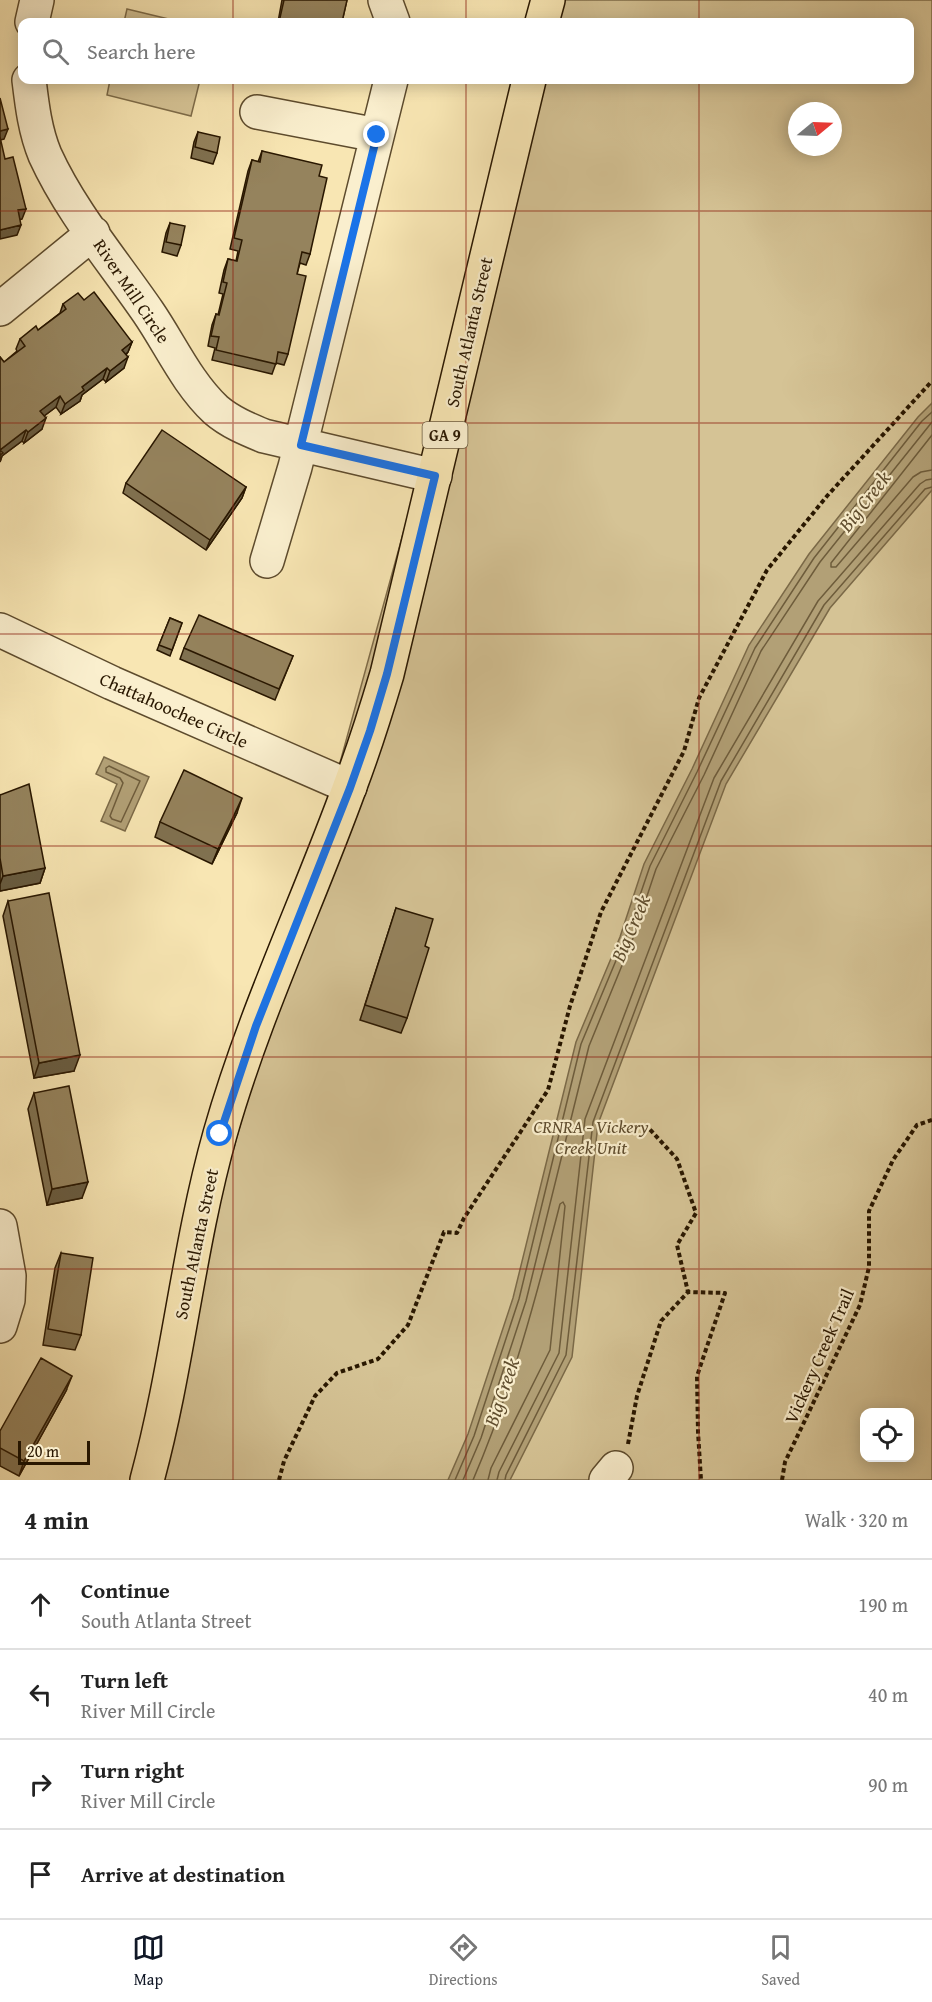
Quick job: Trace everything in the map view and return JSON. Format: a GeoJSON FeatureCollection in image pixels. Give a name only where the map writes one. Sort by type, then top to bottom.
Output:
{"type":"FeatureCollection","features":[{"type":"Feature","properties":{"kind":"main road"},"geometry":{"type":"LineString","coordinates":[[543,18],[548,0]]}},
{"type":"Feature","properties":{"kind":"main road","name":"South Atlanta Street"},"geometry":{"type":"LineString","coordinates":[[147,1480],[167,1394],[197,1234],[220,1134],[256,1026],[350,788],[387,674],[528,84]]}},
{"type":"Feature","properties":{"kind":"street"},"geometry":{"type":"LineString","coordinates":[[33,18],[37,0]]}},
{"type":"Feature","properties":{"kind":"street"},"geometry":{"type":"LineString","coordinates":[[385,0],[392,18]]}},
{"type":"Feature","properties":{"kind":"street","name":"River Mill Circle"},"geometry":{"type":"LineString","coordinates":[[29,84],[32,112],[44,153],[62,191],[149,314],[197,390],[217,410],[240,426],[264,436],[435,476]]}},
{"type":"Feature","properties":{"kind":"street"},"geometry":{"type":"LineString","coordinates":[[267,561],[301,445],[390,84]]}},
{"type":"Feature","properties":{"kind":"street"},"geometry":{"type":"LineString","coordinates":[[257,112],[377,135]]}},
{"type":"Feature","properties":{"kind":"street"},"geometry":{"type":"LineString","coordinates":[[0,309],[93,233]]}},
{"type":"Feature","properties":{"kind":"street","name":"Chattahoochee Circle"},"geometry":{"type":"LineString","coordinates":[[0,630],[112,683],[350,788]]}},
{"type":"Feature","properties":{"kind":"street"},"geometry":{"type":"LineString","coordinates":[[0,1226],[9,1276],[8,1300],[0,1326]]}},
{"type":"Feature","properties":{"kind":"path"},"geometry":{"type":"LineString","coordinates":[[279,1480],[284,1461],[315,1396],[337,1373],[378,1359],[408,1325],[444,1232],[457,1233],[464,1218],[548,1090],[570,1006],[601,912],[684,751],[699,698],[767,570],[827,496],[932,381]]}},
{"type":"Feature","properties":{"kind":"path","name":"Vickery Creek Trail"},"geometry":{"type":"LineString","coordinates":[[783,1480],[785,1462],[860,1305],[869,1267],[869,1211],[893,1160],[917,1125],[932,1120]]}},
{"type":"Feature","properties":{"kind":"path"},"geometry":{"type":"LineString","coordinates":[[645,1124],[677,1159],[696,1212],[677,1245],[688,1292]]}},
{"type":"Feature","properties":{"kind":"path"},"geometry":{"type":"LineString","coordinates":[[611,1474],[626,1453],[638,1396],[661,1321],[688,1292],[725,1293],[698,1376],[701,1480]]}},
{"type":"Feature","properties":{"kind":"green space","name":"CRNRA - Vickery Creek Unit"},"geometry":{"type":"Polygon","coordinates":[[[550,0],[932,0],[932,1480],[147,1480],[184,1329],[527,84],[914,84],[914,18],[545,18],[550,0]]]}},
{"type":"Feature","properties":{"kind":"green space"},"geometry":{"type":"Polygon","coordinates":[[[127,9],[164,18],[125,18],[127,9]]]}},
{"type":"Feature","properties":{"kind":"green space"},"geometry":{"type":"Polygon","coordinates":[[[109,84],[199,84],[191,116],[107,95],[109,84]]]}},
{"type":"Feature","properties":{"kind":"water","name":"Big Creek"},"geometry":{"type":"Polygon","coordinates":[[[932,403],[932,490],[830,608],[726,784],[598,1124],[572,1357],[510,1480],[448,1480],[468,1434],[513,1298],[576,1042],[620,937],[644,864],[692,769],[749,645],[809,554],[918,417],[932,403]]]}},
{"type":"Feature","properties":{"kind":"water"},"geometry":{"type":"Polygon","coordinates":[[[104,757],[149,777],[125,831],[101,821],[117,784],[96,774],[104,757]]]}},
{"type":"Feature","properties":{"kind":"building"},"geometry":{"type":"Polygon","coordinates":[[[284,0],[347,0],[343,18],[280,18],[284,0]]]}},
{"type":"Feature","properties":{"kind":"building"},"geometry":{"type":"Polygon","coordinates":[[[0,98],[8,129],[0,131],[0,98]]]}},
{"type":"Feature","properties":{"kind":"building"},"geometry":{"type":"Polygon","coordinates":[[[198,132],[220,137],[217,153],[195,147],[198,132]]]}},
{"type":"Feature","properties":{"kind":"building"},"geometry":{"type":"Polygon","coordinates":[[[0,137],[5,159],[13,157],[26,209],[18,210],[21,225],[0,230],[0,137]]]}},
{"type":"Feature","properties":{"kind":"building"},"geometry":{"type":"Polygon","coordinates":[[[262,151],[322,165],[319,176],[327,178],[310,254],[302,252],[297,274],[306,276],[288,354],[278,352],[276,364],[216,350],[219,337],[211,336],[227,283],[223,282],[228,259],[237,261],[242,240],[234,238],[252,160],[260,162],[262,151]]]}},
{"type":"Feature","properties":{"kind":"building"},"geometry":{"type":"Polygon","coordinates":[[[170,223],[185,226],[181,245],[166,242],[170,223]]]}},
{"type":"Feature","properties":{"kind":"building"},"geometry":{"type":"Polygon","coordinates":[[[94,292],[132,342],[122,350],[128,357],[110,371],[107,368],[82,387],[84,390],[65,404],[60,396],[40,411],[46,418],[0,450],[0,357],[4,362],[25,346],[20,339],[36,326],[38,330],[66,309],[63,304],[78,293],[84,300],[94,292]]]}},
{"type":"Feature","properties":{"kind":"building"},"geometry":{"type":"Polygon","coordinates":[[[162,430],[246,487],[210,540],[126,483],[162,430]]]}},
{"type":"Feature","properties":{"kind":"building"},"geometry":{"type":"Polygon","coordinates":[[[199,615],[293,656],[279,689],[184,648],[199,615]]]}},
{"type":"Feature","properties":{"kind":"building"},"geometry":{"type":"Polygon","coordinates":[[[170,618],[182,623],[172,650],[159,645],[170,618]]]}},
{"type":"Feature","properties":{"kind":"building"},"geometry":{"type":"Polygon","coordinates":[[[184,770],[242,798],[218,849],[160,822],[184,770]]]}},
{"type":"Feature","properties":{"kind":"building"},"geometry":{"type":"Polygon","coordinates":[[[29,784],[45,868],[3,876],[0,858],[0,795],[29,784]]]}},
{"type":"Feature","properties":{"kind":"building"},"geometry":{"type":"Polygon","coordinates":[[[49,893],[80,1055],[39,1063],[8,901],[49,893]]]}},
{"type":"Feature","properties":{"kind":"building"},"geometry":{"type":"Polygon","coordinates":[[[396,908],[433,919],[425,946],[429,948],[407,1018],[365,1005],[396,908]]]}},
{"type":"Feature","properties":{"kind":"building"},"geometry":{"type":"Polygon","coordinates":[[[69,1086],[88,1182],[52,1189],[34,1093],[69,1086]]]}},
{"type":"Feature","properties":{"kind":"building"},"geometry":{"type":"Polygon","coordinates":[[[61,1253],[93,1258],[81,1335],[48,1329],[61,1253]]]}},
{"type":"Feature","properties":{"kind":"building"},"geometry":{"type":"Polygon","coordinates":[[[41,1358],[72,1376],[24,1461],[0,1448],[0,1431],[41,1358]]]}},
{"type":"Feature","properties":{"kind":"route"},"geometry":{"type":"LineString","coordinates":[[220,1134],[256,1026],[350,788],[370,731],[387,674],[435,476],[301,445],[305,421],[377,135]]}}]}
